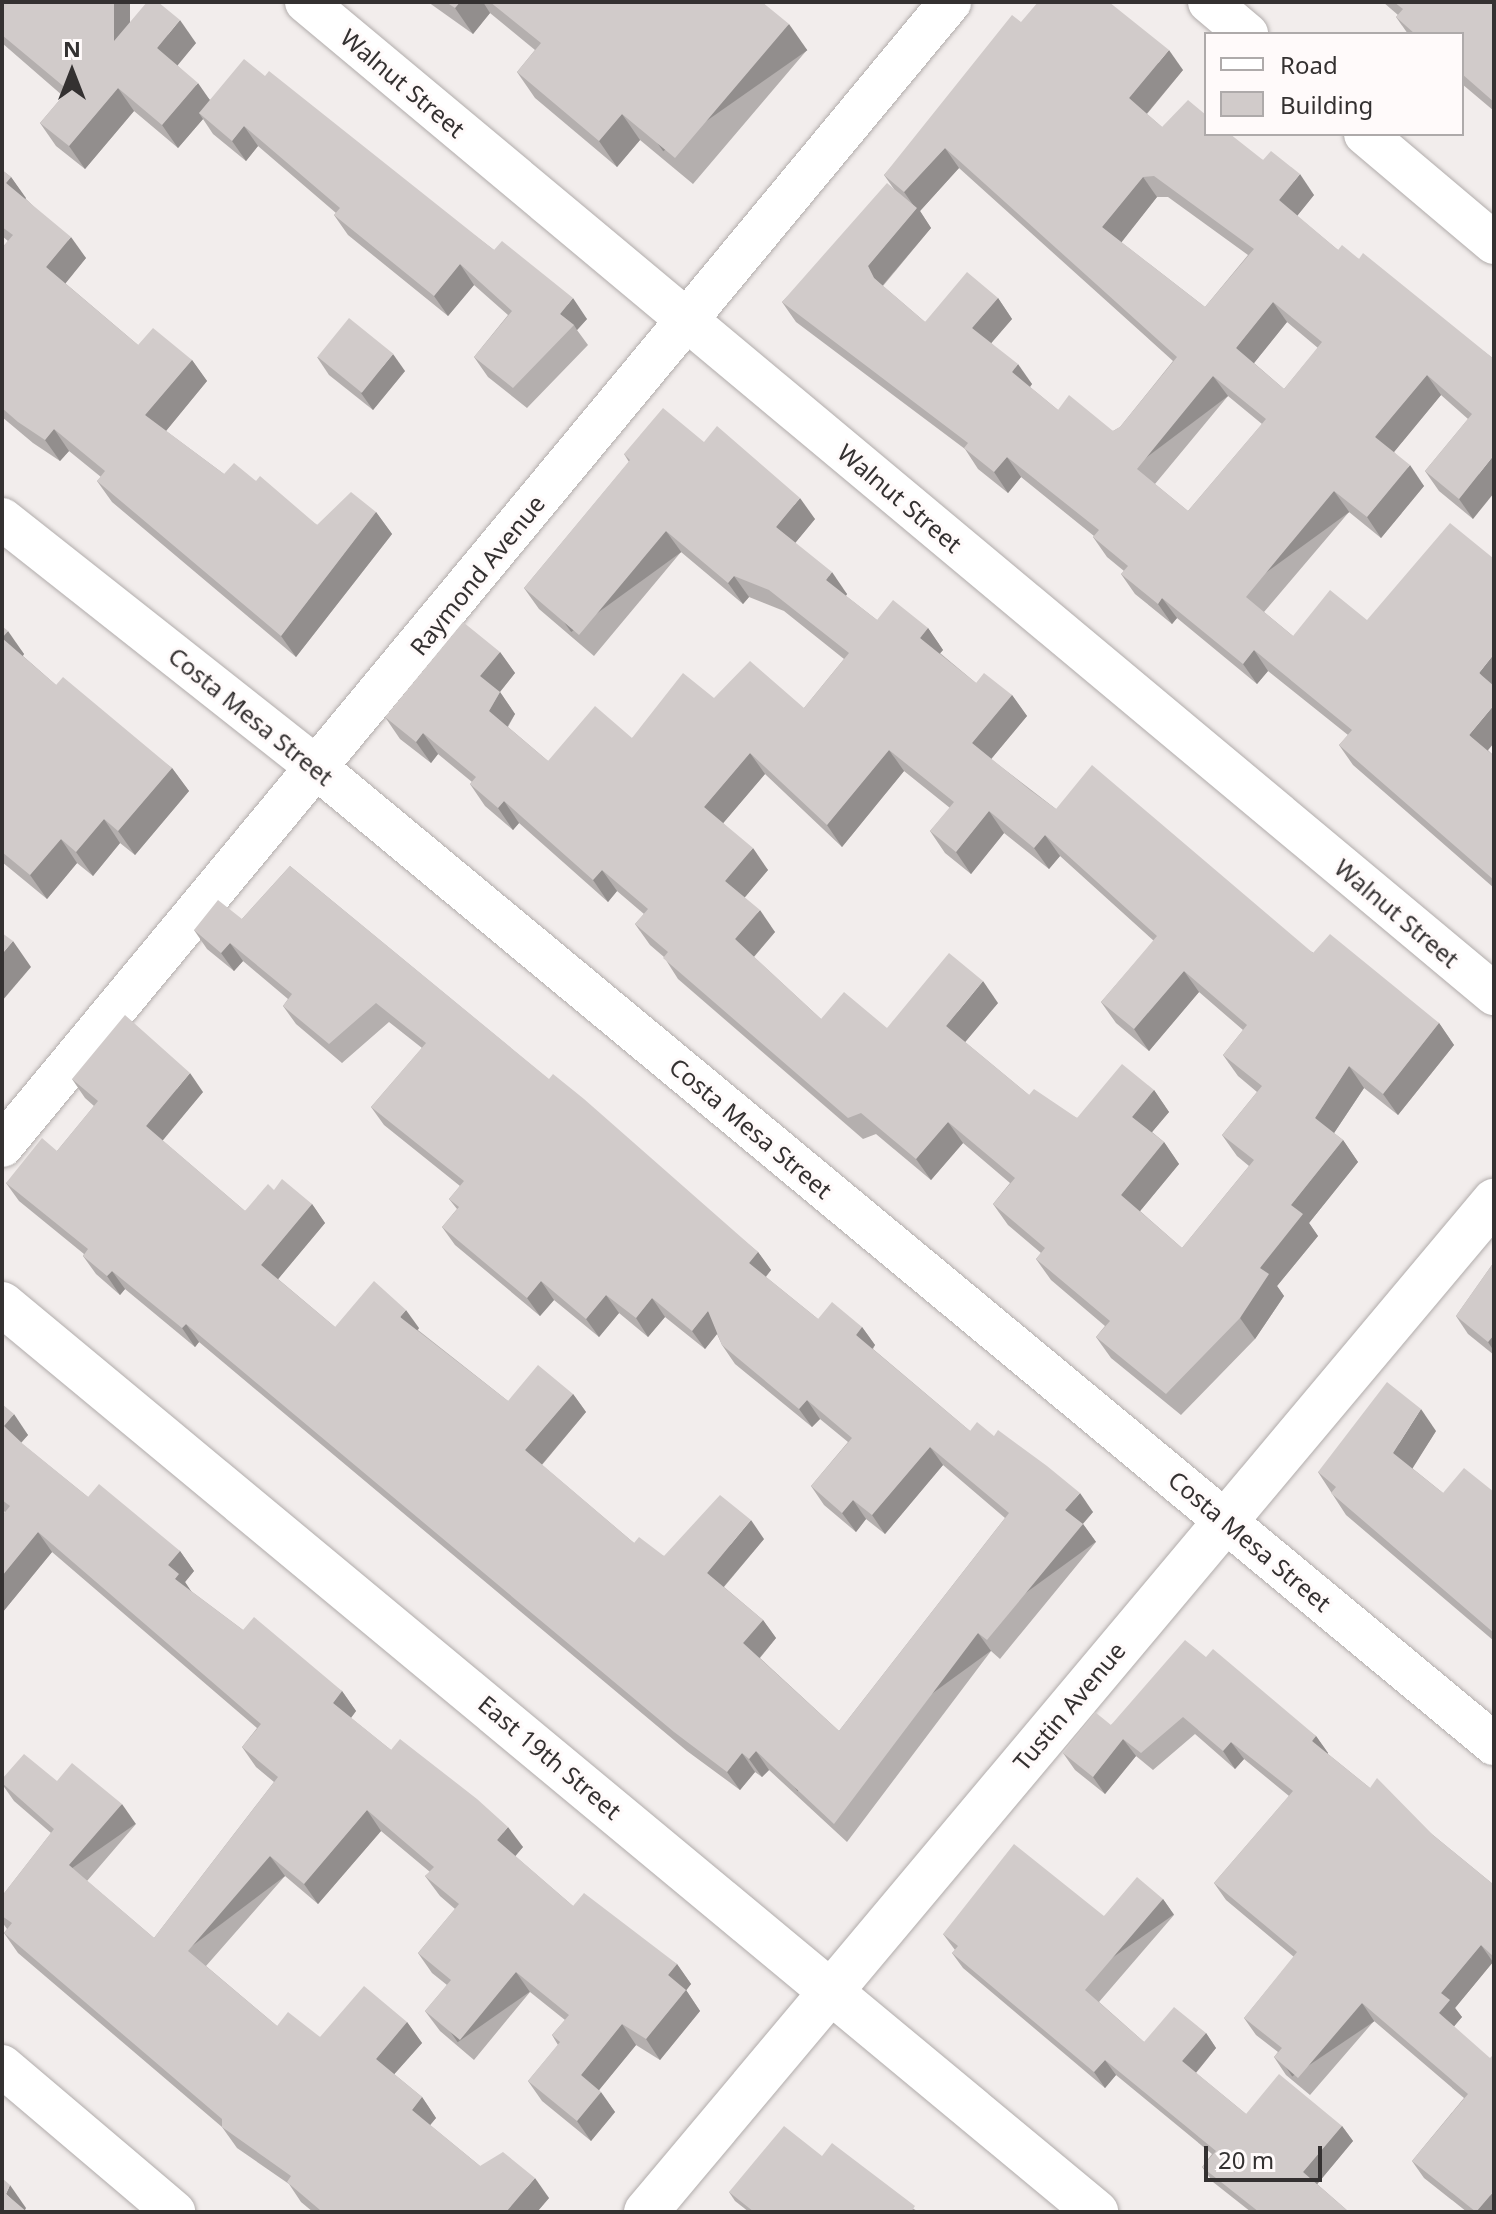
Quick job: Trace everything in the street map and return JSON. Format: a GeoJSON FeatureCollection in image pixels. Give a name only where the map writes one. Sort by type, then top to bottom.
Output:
{"type":"FeatureCollection","features":[{"type":"Feature","properties":{"kind":"street","name":"Walnut Street"},"geometry":{"type":"LineString","coordinates":[[306,2],[1494,994]]}},
{"type":"Feature","properties":{"kind":"street"},"geometry":{"type":"LineString","coordinates":[[1209,2],[1245,32]]}},
{"type":"Feature","properties":{"kind":"street","name":"Raymond Avenue"},"geometry":{"type":"LineString","coordinates":[[2,1146],[318,769],[687,320],[935,7]]}},
{"type":"Feature","properties":{"kind":"street"},"geometry":{"type":"LineString","coordinates":[[1367,136],[1494,243]]}},
{"type":"Feature","properties":{"kind":"street","name":"Costa Mesa Street"},"geometry":{"type":"LineString","coordinates":[[2,519],[318,769],[1494,1744]]}},
{"type":"Feature","properties":{"kind":"street","name":"Tustin Avenue"},"geometry":{"type":"LineString","coordinates":[[646,2212],[1494,1201]]}},
{"type":"Feature","properties":{"kind":"street","name":"East 19th Street"},"geometry":{"type":"LineString","coordinates":[[2,1304],[1096,2212]]}},
{"type":"Feature","properties":{"kind":"street"},"geometry":{"type":"LineString","coordinates":[[2,2066],[174,2212]]}},
{"type":"Feature","properties":{"kind":"building"},"geometry":{"type":"Polygon","coordinates":[[[5,2],[114,2],[114,41],[147,2],[158,2],[180,20],[157,48],[198,83],[162,125],[118,88],[69,146],[40,123],[68,90],[2,35],[2,5],[5,2]]]}},
{"type":"Feature","properties":{"kind":"building"},"geometry":{"type":"Polygon","coordinates":[[[446,2],[460,2],[455,8],[446,2]]]}},
{"type":"Feature","properties":{"kind":"building"},"geometry":{"type":"Polygon","coordinates":[[[490,2],[762,2],[789,24],[675,158],[622,114],[599,141],[517,72],[541,43],[490,2]]]}},
{"type":"Feature","properties":{"kind":"building"},"geometry":{"type":"Polygon","coordinates":[[[1038,2],[1109,2],[1169,50],[1129,98],[1162,127],[1188,100],[1204,113],[1204,136],[1233,136],[1263,160],[1271,151],[1300,174],[1279,200],[1338,250],[1342,245],[1359,259],[1363,253],[1494,359],[1494,455],[1459,499],[1425,471],[1472,414],[1427,375],[1375,437],[1410,465],[1367,517],[1334,491],[1246,597],[1293,636],[1330,590],[1367,620],[1450,523],[1494,557],[1494,654],[1479,673],[1494,686],[1494,705],[1469,735],[1494,756],[1494,880],[1339,745],[1352,730],[1254,650],[1243,664],[1162,598],[1158,604],[1121,574],[1128,566],[1093,537],[1099,530],[1007,457],[994,472],[964,448],[968,443],[782,302],[887,183],[917,208],[868,266],[874,278],[925,322],[967,272],[998,298],[972,328],[1018,364],[1012,372],[1058,410],[1069,395],[1113,431],[1120,427],[1177,357],[945,148],[904,192],[884,175],[1012,15],[1021,22],[1038,2]],[[1154,176],[1143,177],[1102,227],[1205,307],[1254,249],[1154,176]],[[1273,302],[1236,348],[1284,389],[1322,342],[1273,302]],[[1213,376],[1137,469],[1188,511],[1266,419],[1213,376]]]}},
{"type":"Feature","properties":{"kind":"building"},"geometry":{"type":"Polygon","coordinates":[[[1394,2],[1494,2],[1494,102],[1464,76],[1464,32],[1413,32],[1396,17],[1403,9],[1394,2]]]}},
{"type":"Feature","properties":{"kind":"building"},"geometry":{"type":"Polygon","coordinates":[[[244,59],[265,76],[269,71],[494,250],[502,241],[573,298],[560,314],[574,325],[513,388],[474,357],[512,311],[460,264],[434,296],[334,215],[340,208],[244,126],[232,141],[199,113],[244,59]]]}},
{"type":"Feature","properties":{"kind":"building"},"geometry":{"type":"Polygon","coordinates":[[[2,170],[11,177],[6,183],[71,237],[46,267],[138,345],[153,328],[192,360],[145,415],[224,474],[234,463],[256,481],[260,476],[317,525],[351,492],[376,512],[281,636],[97,481],[105,471],[54,429],[45,440],[2,408],[2,248],[13,235],[2,227],[2,170]]]}},
{"type":"Feature","properties":{"kind":"building"},"geometry":{"type":"Polygon","coordinates":[[[349,318],[393,354],[362,393],[318,357],[349,318]]]}},
{"type":"Feature","properties":{"kind":"building"},"geometry":{"type":"Polygon","coordinates":[[[663,408],[704,442],[717,426],[800,498],[776,527],[832,572],[826,580],[877,620],[893,600],[928,628],[920,638],[976,683],[984,673],[1012,695],[972,743],[1056,809],[1092,765],[1313,953],[1330,934],[1439,1023],[1383,1094],[1349,1066],[1315,1118],[1343,1140],[1291,1205],[1303,1214],[1260,1268],[1269,1274],[1240,1318],[1166,1394],[1096,1337],[1110,1321],[1036,1259],[1045,1248],[993,1204],[1015,1178],[948,1122],[916,1159],[861,1113],[848,1118],[663,958],[668,952],[635,924],[648,909],[602,870],[593,880],[504,801],[498,808],[470,784],[476,777],[423,733],[416,742],[385,717],[463,622],[500,652],[480,676],[500,692],[489,711],[548,761],[595,706],[632,738],[683,673],[714,698],[750,661],[804,708],[849,653],[769,590],[734,576],[728,583],[666,531],[579,635],[524,588],[630,460],[624,454],[663,408]],[[889,750],[827,825],[750,753],[704,807],[753,848],[725,881],[760,910],[735,939],[821,1019],[844,992],[887,1028],[949,953],[983,981],[946,1026],[1029,1095],[1034,1089],[1077,1118],[1122,1064],[1154,1090],[1132,1117],[1164,1142],[1121,1195],[1182,1248],[1254,1160],[1222,1135],[1262,1086],[1223,1055],[1247,1025],[1184,971],[1134,1029],[1101,1002],[1157,936],[1045,835],[1034,848],[989,811],[956,852],[930,831],[954,802],[889,750]]]}},
{"type":"Feature","properties":{"kind":"building"},"geometry":{"type":"Polygon","coordinates":[[[2,638],[56,685],[63,677],[172,768],[118,831],[104,819],[76,852],[61,839],[30,875],[2,852],[2,638]]]}},
{"type":"Feature","properties":{"kind":"building"},"geometry":{"type":"Polygon","coordinates":[[[290,866],[549,1079],[553,1074],[584,1099],[758,1252],[749,1263],[818,1319],[832,1302],[862,1327],[856,1335],[970,1431],[977,1422],[994,1436],[998,1430],[1080,1493],[1065,1510],[1083,1524],[987,1640],[978,1633],[834,1824],[756,1751],[749,1759],[742,1753],[727,1772],[674,1732],[186,1324],[182,1328],[112,1271],[107,1276],[83,1256],[88,1249],[6,1183],[42,1138],[57,1151],[98,1101],[72,1079],[125,1015],[190,1073],[146,1126],[245,1211],[268,1184],[274,1190],[282,1179],[312,1204],[261,1265],[335,1327],[374,1281],[406,1310],[400,1317],[508,1401],[538,1365],[573,1394],[525,1450],[634,1543],[639,1537],[664,1556],[720,1495],[751,1520],[707,1573],[763,1620],[743,1643],[839,1731],[1009,1513],[930,1447],[872,1515],[853,1500],[842,1513],[811,1486],[852,1438],[807,1400],[799,1409],[722,1345],[708,1311],[692,1331],[652,1298],[636,1318],[606,1295],[586,1319],[541,1281],[527,1298],[442,1227],[459,1207],[449,1199],[464,1181],[371,1107],[426,1043],[376,1003],[329,1044],[283,1006],[292,994],[230,943],[221,953],[194,930],[218,900],[242,919],[290,866]]]}},
{"type":"Feature","properties":{"kind":"building"},"geometry":{"type":"Polygon","coordinates":[[[2,933],[13,941],[2,954],[2,933]]]}},
{"type":"Feature","properties":{"kind":"building"},"geometry":{"type":"Polygon","coordinates":[[[1494,1262],[1494,1335],[1488,1342],[1456,1316],[1494,1262]]]}},
{"type":"Feature","properties":{"kind":"building"},"geometry":{"type":"Polygon","coordinates":[[[1387,1382],[1421,1409],[1393,1453],[1443,1493],[1464,1468],[1494,1492],[1494,1633],[1331,1493],[1336,1487],[1318,1472],[1387,1382]]]}},
{"type":"Feature","properties":{"kind":"building"},"geometry":{"type":"Polygon","coordinates":[[[2,1404],[14,1414],[4,1426],[23,1444],[88,1497],[99,1484],[180,1551],[168,1565],[179,1574],[175,1579],[243,1630],[254,1617],[342,1691],[333,1703],[391,1750],[400,1739],[508,1827],[497,1840],[573,1906],[584,1893],[677,1964],[668,1975],[686,1990],[646,2039],[622,2024],[581,2075],[601,2092],[577,2121],[528,2081],[560,2042],[552,2035],[569,2015],[516,1972],[460,2040],[425,2011],[451,1980],[418,1953],[459,1904],[425,1876],[434,1867],[367,1810],[304,1884],[270,1856],[188,1951],[277,2026],[288,2012],[320,2037],[364,1986],[407,2022],[376,2059],[422,2097],[412,2110],[480,2166],[503,2152],[535,2178],[506,2212],[318,2212],[320,2210],[287,2182],[291,2176],[222,2127],[222,2119],[4,1933],[12,1923],[2,1916],[2,1896],[54,1829],[2,1783],[2,1779],[24,1754],[57,1781],[72,1763],[122,1804],[69,1865],[154,1938],[278,1777],[242,1747],[261,1724],[38,1532],[2,1576],[2,1516],[10,1506],[2,1500],[2,1404]]]}},
{"type":"Feature","properties":{"kind":"building"},"geometry":{"type":"Polygon","coordinates":[[[1185,1640],[1206,1657],[1213,1649],[1316,1736],[1312,1741],[1370,1788],[1377,1778],[1433,1835],[1494,1885],[1494,1957],[1481,1945],[1441,1993],[1450,2000],[1439,2013],[1490,2058],[1494,2054],[1494,2191],[1476,2212],[1412,2161],[1468,2094],[1362,2003],[1298,2078],[1274,2057],[1282,2048],[1244,2018],[1297,1952],[1214,1883],[1293,1791],[1231,1742],[1223,1751],[1183,1717],[1141,1753],[1123,1739],[1093,1777],[1063,1753],[1095,1712],[1111,1725],[1185,1640]]]}},
{"type":"Feature","properties":{"kind":"building"},"geometry":{"type":"Polygon","coordinates":[[[1014,1844],[1104,1916],[1137,1877],[1163,1899],[1085,1990],[1144,2042],[1174,2007],[1206,2033],[1182,2061],[1246,2114],[1279,2074],[1342,2126],[1303,2172],[1349,2212],[1259,2212],[1202,2167],[1216,2151],[1105,2060],[1094,2072],[952,1953],[958,1946],[943,1934],[1014,1844]]]}},
{"type":"Feature","properties":{"kind":"building"},"geometry":{"type":"Polygon","coordinates":[[[784,2126],[822,2156],[832,2143],[915,2206],[911,2212],[754,2212],[729,2192],[784,2126]]]}},
{"type":"Feature","properties":{"kind":"building"},"geometry":{"type":"Polygon","coordinates":[[[2,2178],[10,2185],[6,2194],[27,2212],[2,2212],[2,2178]]]}}]}
